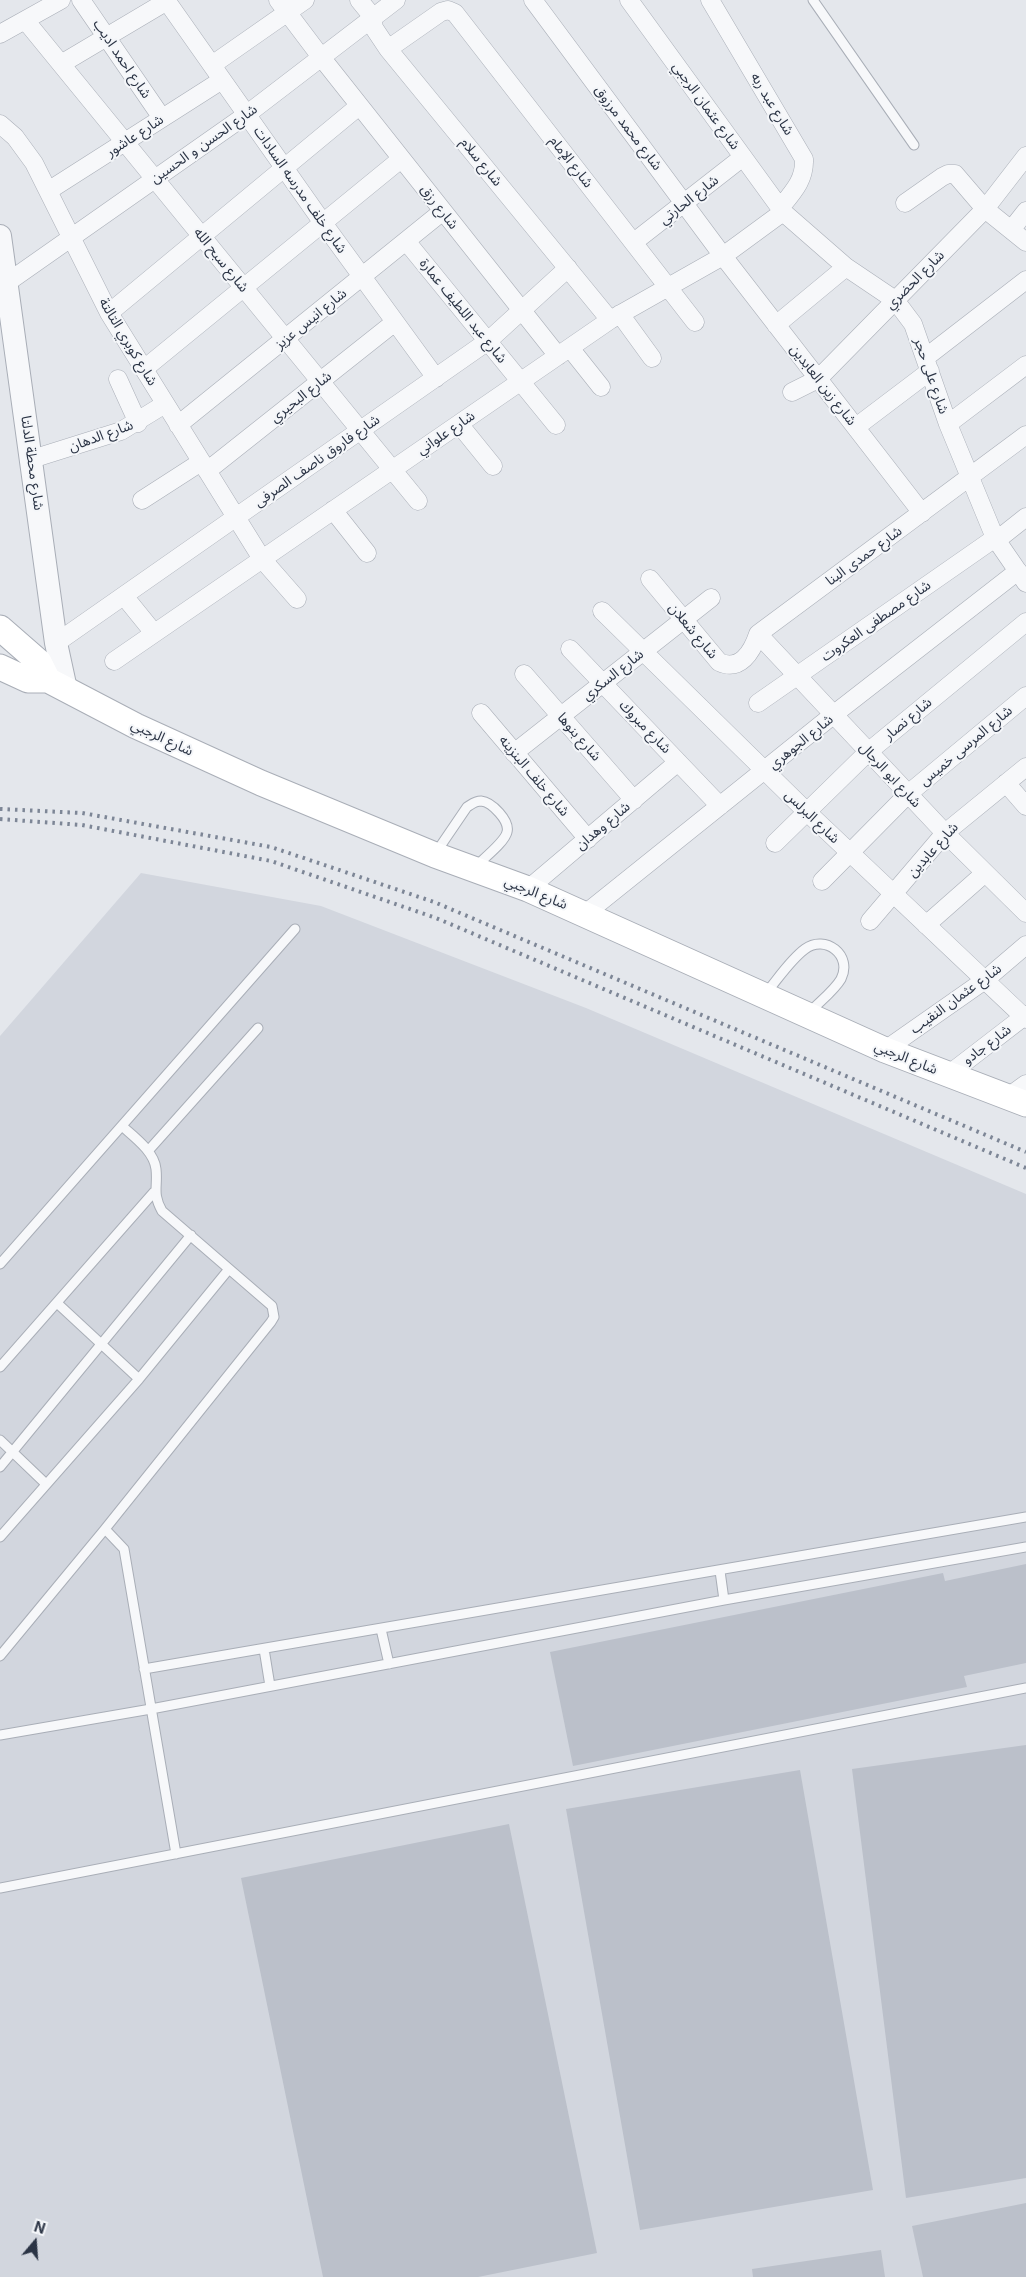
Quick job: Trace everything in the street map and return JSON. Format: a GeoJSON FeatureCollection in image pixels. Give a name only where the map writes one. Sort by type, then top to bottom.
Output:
{"type":"FeatureCollection","features":[{"type":"Feature","properties":{"kind":"main road"},"geometry":{"type":"LineString","coordinates":[[0,628],[39,662],[57,684]]}},
{"type":"Feature","properties":{"kind":"main road"},"geometry":{"type":"LineString","coordinates":[[0,667],[28,680],[57,684]]}},
{"type":"Feature","properties":{"kind":"main road","name":"شارع الرجبي"},"geometry":{"type":"LineString","coordinates":[[57,684],[136,726],[234,771],[435,855],[528,889],[885,1050],[948,1075],[1020,1095]]}},
{"type":"Feature","properties":{"kind":"street"},"geometry":{"type":"LineString","coordinates":[[0,34],[61,0]]}},
{"type":"Feature","properties":{"kind":"street","name":"شارع احمد اديب"},"geometry":{"type":"LineString","coordinates":[[81,0],[162,118]]}},
{"type":"Feature","properties":{"kind":"street"},"geometry":{"type":"LineString","coordinates":[[61,64],[166,0]]}},
{"type":"Feature","properties":{"kind":"street","name":"شارع خلف مدرسه السادات"},"geometry":{"type":"LineString","coordinates":[[166,0],[323,224],[436,378]]}},
{"type":"Feature","properties":{"kind":"street"},"geometry":{"type":"LineString","coordinates":[[212,65],[283,6],[305,0]]}},
{"type":"Feature","properties":{"kind":"street","name":"شارع سلام"},"geometry":{"type":"LineString","coordinates":[[359,0],[373,18],[374,28],[388,49],[568,268],[652,358]]}},
{"type":"Feature","properties":{"kind":"street","name":"شارع الحسن و الحسين"},"geometry":{"type":"LineString","coordinates":[[8,282],[246,115],[396,0]]}},
{"type":"Feature","properties":{"kind":"street","name":"شارع محمد مرزوق"},"geometry":{"type":"LineString","coordinates":[[534,0],[723,256]]}},
{"type":"Feature","properties":{"kind":"street","name":"شارع عثمان الرجبي"},"geometry":{"type":"LineString","coordinates":[[629,0],[782,210]]}},
{"type":"Feature","properties":{"kind":"street","name":"شارع عبد ربه"},"geometry":{"type":"LineString","coordinates":[[710,0],[804,158],[805,170],[801,182],[782,210]]}},
{"type":"Feature","properties":{"kind":"street","name":"شارع رزق"},"geometry":{"type":"LineString","coordinates":[[283,6],[359,106],[522,310],[601,387]]}},
{"type":"Feature","properties":{"kind":"street","name":"شارع الإمام"},"geometry":{"type":"LineString","coordinates":[[388,49],[441,12],[448,10],[455,13],[695,322]]}},
{"type":"Feature","properties":{"kind":"street","name":"شارع سبح الله"},"geometry":{"type":"LineString","coordinates":[[25,20],[418,500]]}},
{"type":"Feature","properties":{"kind":"street","name":"شارع عاشور"},"geometry":{"type":"LineString","coordinates":[[48,191],[222,80]]}},
{"type":"Feature","properties":{"kind":"street"},"geometry":{"type":"LineString","coordinates":[[109,313],[359,106]]}},
{"type":"Feature","properties":{"kind":"street","name":"شارع كوبري التالتة"},"geometry":{"type":"LineString","coordinates":[[0,124],[24,150],[48,191],[109,313],[236,518],[262,559],[297,599]]}},
{"type":"Feature","properties":{"kind":"street","name":"شارع الحضري"},"geometry":{"type":"LineString","coordinates":[[792,392],[818,379],[985,209],[1026,156]]}},
{"type":"Feature","properties":{"kind":"street","name":"شارع الحارتي"},"geometry":{"type":"LineString","coordinates":[[634,242],[744,158]]}},
{"type":"Feature","properties":{"kind":"street"},"geometry":{"type":"LineString","coordinates":[[144,369],[401,159]]}},
{"type":"Feature","properties":{"kind":"street"},"geometry":{"type":"LineString","coordinates":[[905,203],[948,174],[955,174],[985,209],[1026,242]]}},
{"type":"Feature","properties":{"kind":"street","name":"شارع علواني"},"geometry":{"type":"LineString","coordinates":[[114,661],[615,317],[723,256],[782,210]]}},
{"type":"Feature","properties":{"kind":"street","name":"شارع على حجر"},"geometry":{"type":"LineString","coordinates":[[782,210],[846,267],[895,300],[913,324],[948,424],[996,539],[1022,577]]}},
{"type":"Feature","properties":{"kind":"street","name":"شارع انيس عزيز"},"geometry":{"type":"LineString","coordinates":[[178,425],[286,340],[443,211]]}},
{"type":"Feature","properties":{"kind":"street"},"geometry":{"type":"LineString","coordinates":[[1011,230],[1026,211]]}},
{"type":"Feature","properties":{"kind":"street","name":"شارع محطة الدلتا"},"geometry":{"type":"LineString","coordinates":[[0,236],[8,282],[56,643],[57,684]]}},
{"type":"Feature","properties":{"kind":"street","name":"شارع عبد اللطيف عمارة"},"geometry":{"type":"LineString","coordinates":[[406,241],[556,425]]}},
{"type":"Feature","properties":{"kind":"street","name":"شارع زين العابدين"},"geometry":{"type":"LineString","coordinates":[[723,256],[922,513]]}},
{"type":"Feature","properties":{"kind":"street"},"geometry":{"type":"LineString","coordinates":[[776,325],[846,267]]}},
{"type":"Feature","properties":{"kind":"street","name":"شارع فاروق ناصف الصرفى"},"geometry":{"type":"LineString","coordinates":[[56,643],[488,342],[568,268]]}},
{"type":"Feature","properties":{"kind":"street"},"geometry":{"type":"LineString","coordinates":[[856,428],[1026,280]]}},
{"type":"Feature","properties":{"kind":"street","name":"شارع البحيري"},"geometry":{"type":"LineString","coordinates":[[142,500],[204,466],[320,382],[395,322]]}},
{"type":"Feature","properties":{"kind":"street"},"geometry":{"type":"LineString","coordinates":[[948,424],[1026,365]]}},
{"type":"Feature","properties":{"kind":"street"},"geometry":{"type":"LineString","coordinates":[[118,379],[138,423]]}},
{"type":"Feature","properties":{"kind":"street","name":"شارع الدهان"},"geometry":{"type":"LineString","coordinates":[[32,459],[104,438],[138,423],[165,404]]}},
{"type":"Feature","properties":{"kind":"street"},"geometry":{"type":"LineString","coordinates":[[459,424],[493,466]]}},
{"type":"Feature","properties":{"kind":"street","name":"شارع حمدى البنا"},"geometry":{"type":"LineString","coordinates":[[758,634],[1026,435]]}},
{"type":"Feature","properties":{"kind":"street"},"geometry":{"type":"LineString","coordinates":[[333,510],[367,553]]}},
{"type":"Feature","properties":{"kind":"street","name":"شارع مصطفى العكروت"},"geometry":{"type":"LineString","coordinates":[[758,703],[1026,517]]}},
{"type":"Feature","properties":{"kind":"street","name":"شارع الجوهري"},"geometry":{"type":"LineString","coordinates":[[585,914],[833,716],[1022,577]]}},
{"type":"Feature","properties":{"kind":"street","name":"شارع شعلان"},"geometry":{"type":"LineString","coordinates":[[650,579],[719,662],[727,666],[735,666],[750,654],[758,634]]}},
{"type":"Feature","properties":{"kind":"street"},"geometry":{"type":"LineString","coordinates":[[124,596],[154,633]]}},
{"type":"Feature","properties":{"kind":"street","name":"شارع السكري"},"geometry":{"type":"LineString","coordinates":[[514,753],[711,598]]}},
{"type":"Feature","properties":{"kind":"street","name":"شارع البرلس"},"geometry":{"type":"LineString","coordinates":[[602,612],[807,812],[1025,1017]]}},
{"type":"Feature","properties":{"kind":"street","name":"شارع نصار"},"geometry":{"type":"LineString","coordinates":[[775,843],[868,752],[1026,622]]}},
{"type":"Feature","properties":{"kind":"street","name":"شارع ابو الرجال"},"geometry":{"type":"LineString","coordinates":[[758,634],[945,833],[1024,908]]}},
{"type":"Feature","properties":{"kind":"street","name":"شارع مبروك"},"geometry":{"type":"LineString","coordinates":[[570,649],[720,806]]}},
{"type":"Feature","properties":{"kind":"street","name":"شارع بنوها"},"geometry":{"type":"LineString","coordinates":[[524,674],[634,800]]}},
{"type":"Feature","properties":{"kind":"street","name":"شارع المرسى خميس"},"geometry":{"type":"LineString","coordinates":[[822,881],[908,794],[1026,696]]}},
{"type":"Feature","properties":{"kind":"street","name":"شارع خلف البنزينه"},"geometry":{"type":"LineString","coordinates":[[480,713],[588,839]]}},
{"type":"Feature","properties":{"kind":"street","name":"شارع وهدان"},"geometry":{"type":"LineString","coordinates":[[528,889],[678,762]]}},
{"type":"Feature","properties":{"kind":"street","name":"شارع عابدين"},"geometry":{"type":"LineString","coordinates":[[870,921],[945,833],[1026,767]]}},
{"type":"Feature","properties":{"kind":"street"},"geometry":{"type":"LineString","coordinates":[[1006,783],[1026,806]]}},
{"type":"Feature","properties":{"kind":"street"},"geometry":{"type":"LineString","coordinates":[[926,925],[985,873]]}},
{"type":"Feature","properties":{"kind":"street","name":"شارع عثمان النقيب"},"geometry":{"type":"LineString","coordinates":[[885,1050],[985,980],[1026,946]]}},
{"type":"Feature","properties":{"kind":"street","name":"شارع جادو"},"geometry":{"type":"LineString","coordinates":[[948,1075],[1025,1017]]}},
{"type":"Feature","properties":{"kind":"lane"},"geometry":{"type":"LineString","coordinates":[[813,0],[914,145]]}},
{"type":"Feature","properties":{"kind":"lane"},"geometry":{"type":"LineString","coordinates":[[435,855],[467,807],[474,802],[482,801],[490,804],[507,823],[508,830],[506,837],[473,869]]}},
{"type":"Feature","properties":{"kind":"lane"},"geometry":{"type":"LineString","coordinates":[[0,1264],[295,928]]}},
{"type":"Feature","properties":{"kind":"lane"},"geometry":{"type":"LineString","coordinates":[[763,996],[804,949],[816,943],[830,945],[840,953],[844,966],[840,979],[807,1015]]}},
{"type":"Feature","properties":{"kind":"lane"},"geometry":{"type":"LineString","coordinates":[[148,1151],[258,1028]]}},
{"type":"Feature","properties":{"kind":"lane"},"geometry":{"type":"LineString","coordinates":[[0,1656],[106,1529],[274,1317],[272,1306],[162,1210],[154,1192],[156,1169],[148,1151],[122,1126]]}},
{"type":"Feature","properties":{"kind":"lane"},"geometry":{"type":"LineString","coordinates":[[0,1367],[154,1192]]}},
{"type":"Feature","properties":{"kind":"lane"},"geometry":{"type":"LineString","coordinates":[[0,1466],[191,1235]]}},
{"type":"Feature","properties":{"kind":"lane"},"geometry":{"type":"LineString","coordinates":[[0,1537],[139,1379],[229,1269]]}},
{"type":"Feature","properties":{"kind":"lane"},"geometry":{"type":"LineString","coordinates":[[56,1303],[139,1379]]}},
{"type":"Feature","properties":{"kind":"lane"},"geometry":{"type":"LineString","coordinates":[[0,1440],[46,1484]]}},
{"type":"Feature","properties":{"kind":"lane"},"geometry":{"type":"LineString","coordinates":[[144,1669],[1026,1517]]}},
{"type":"Feature","properties":{"kind":"lane"},"geometry":{"type":"LineString","coordinates":[[106,1529],[124,1549],[176,1854]]}},
{"type":"Feature","properties":{"kind":"lane"},"geometry":{"type":"LineString","coordinates":[[0,1735],[151,1709],[724,1600],[1026,1547]]}},
{"type":"Feature","properties":{"kind":"lane"},"geometry":{"type":"LineString","coordinates":[[720,1571],[724,1600]]}},
{"type":"Feature","properties":{"kind":"lane"},"geometry":{"type":"LineString","coordinates":[[380,1629],[389,1664]]}},
{"type":"Feature","properties":{"kind":"lane"},"geometry":{"type":"LineString","coordinates":[[264,1649],[270,1686]]}},
{"type":"Feature","properties":{"kind":"lane"},"geometry":{"type":"LineString","coordinates":[[0,1888],[1026,1688]]}},
{"type":"Feature","properties":{"kind":"shaded area"},"geometry":{"type":"Polygon","coordinates":[[[141,873],[321,906],[586,1008],[1026,1194],[1026,2277],[0,2277],[0,1036],[141,873]]]}},
{"type":"Feature","properties":{"kind":"building"},"geometry":{"type":"Polygon","coordinates":[[[1026,1564],[1026,1663],[964,1676],[967,1687],[573,1766],[550,1652],[943,1573],[945,1581],[1026,1564]]]}},
{"type":"Feature","properties":{"kind":"building"},"geometry":{"type":"Polygon","coordinates":[[[1026,1745],[1026,2178],[906,2198],[852,1769],[1026,1745]]]}},
{"type":"Feature","properties":{"kind":"building"},"geometry":{"type":"Polygon","coordinates":[[[800,1770],[873,2190],[640,2230],[566,1809],[800,1770]]]}},
{"type":"Feature","properties":{"kind":"building"},"geometry":{"type":"Polygon","coordinates":[[[509,1824],[597,2253],[478,2277],[323,2277],[241,1878],[509,1824]]]}},
{"type":"Feature","properties":{"kind":"building"},"geometry":{"type":"Polygon","coordinates":[[[1026,2203],[1026,2277],[923,2277],[912,2226],[1026,2203]]]}},
{"type":"Feature","properties":{"kind":"building"},"geometry":{"type":"Polygon","coordinates":[[[881,2250],[885,2277],[753,2277],[752,2269],[881,2250]]]}},
{"type":"Feature","properties":{"kind":"railway"},"geometry":{"type":"LineString","coordinates":[[0,809],[82,813],[271,847],[434,902],[1026,1152]]}},
{"type":"Feature","properties":{"kind":"railway"},"geometry":{"type":"LineString","coordinates":[[0,819],[82,825],[271,861],[436,918],[1026,1168]]}}]}
